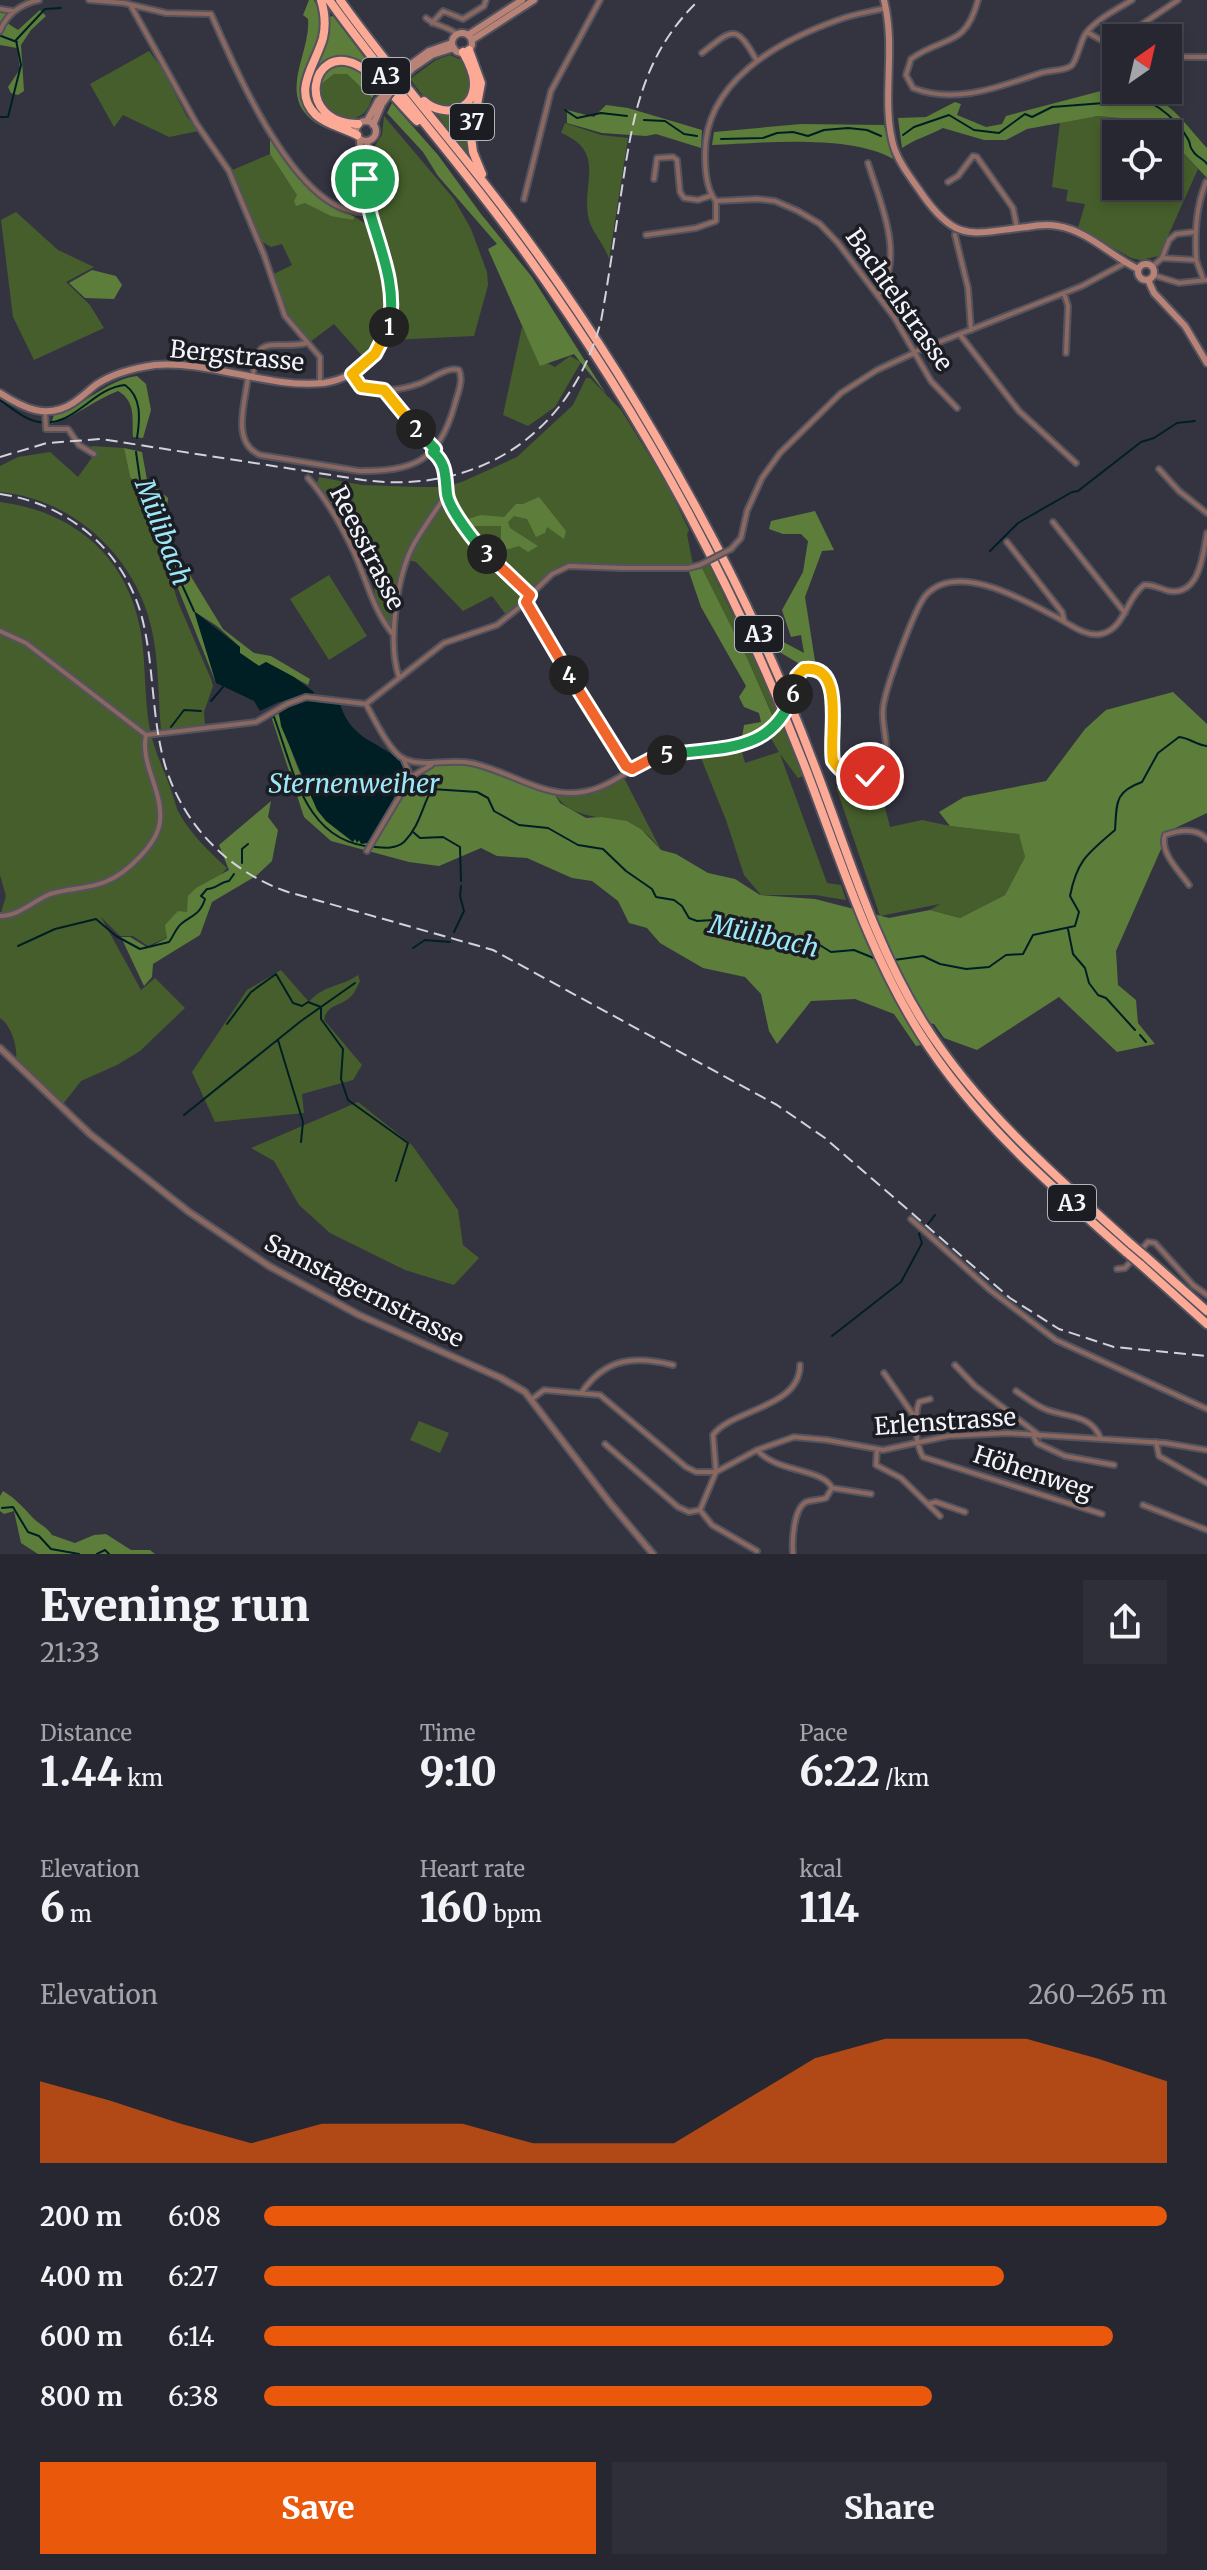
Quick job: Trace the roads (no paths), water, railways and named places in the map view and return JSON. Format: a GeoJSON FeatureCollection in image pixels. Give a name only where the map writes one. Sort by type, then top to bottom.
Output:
{"type":"FeatureCollection","features":[{"type":"Feature","properties":{"kind":"highway"},"geometry":{"type":"LineString","coordinates":[[321,0],[325,16],[324,33],[306,79],[306,98],[319,117],[361,138]]}},
{"type":"Feature","properties":{"kind":"highway","name":"A3"},"geometry":{"type":"LineString","coordinates":[[329,0],[504,224],[580,331],[632,413],[736,606],[770,681],[864,912]]}},
{"type":"Feature","properties":{"kind":"highway","name":"A3"},"geometry":{"type":"LineString","coordinates":[[340,0],[492,192],[553,276],[666,452],[714,541],[789,701],[881,962],[912,1012],[995,1115],[1207,1324]]}},
{"type":"Feature","properties":{"kind":"highway"},"geometry":{"type":"LineString","coordinates":[[407,87],[435,110],[447,112],[458,109],[469,100],[474,85],[463,45]]}},
{"type":"Feature","properties":{"kind":"highway","name":"37"},"geometry":{"type":"LineString","coordinates":[[463,45],[481,87],[471,126],[471,144],[492,192]]}},
{"type":"Feature","properties":{"kind":"highway"},"geometry":{"type":"LineString","coordinates":[[366,123],[333,117],[317,103],[315,82],[321,71],[331,64],[349,63],[365,71],[446,150]]}},
{"type":"Feature","properties":{"kind":"highway","name":"A3"},"geometry":{"type":"LineString","coordinates":[[1142,1260],[1207,1311]]}},
{"type":"Feature","properties":{"kind":"main road","name":"Bergstrasse"},"geometry":{"type":"LineString","coordinates":[[463,45],[522,0]]}},
{"type":"Feature","properties":{"kind":"main road","name":"Bergstrasse"},"geometry":{"type":"LineString","coordinates":[[45,411],[66,407],[103,381],[138,368],[176,365],[320,383],[352,374],[368,362],[380,348],[391,313],[390,282],[370,211],[361,138],[366,123],[411,66],[429,51],[463,45],[534,0]]}},
{"type":"Feature","properties":{"kind":"main road"},"geometry":{"type":"LineString","coordinates":[[885,4],[890,42],[890,131],[893,146],[906,171],[939,217],[959,231],[973,233],[1061,226],[1081,234],[1138,269]]}},
{"type":"Feature","properties":{"kind":"main road"},"geometry":{"type":"LineString","coordinates":[[457,34],[463,45]]}},
{"type":"Feature","properties":{"kind":"main road"},"geometry":{"type":"LineString","coordinates":[[457,34],[463,45]]}},
{"type":"Feature","properties":{"kind":"main road","name":"Bergstrasse"},"geometry":{"type":"LineString","coordinates":[[361,138],[374,136],[366,123]]}},
{"type":"Feature","properties":{"kind":"main road"},"geometry":{"type":"LineString","coordinates":[[1138,269],[1144,264],[1151,274],[1154,293],[1185,326],[1207,363]]}},
{"type":"Feature","properties":{"kind":"main road"},"geometry":{"type":"LineString","coordinates":[[1138,269],[1139,277],[1151,274]]}},
{"type":"Feature","properties":{"kind":"main road"},"geometry":{"type":"LineString","coordinates":[[0,393],[30,410],[45,411]]}},
{"type":"Feature","properties":{"kind":"street"},"geometry":{"type":"LineString","coordinates":[[0,31],[14,11],[26,3],[39,0]]}},
{"type":"Feature","properties":{"kind":"street"},"geometry":{"type":"LineString","coordinates":[[89,0],[166,13],[211,14],[255,107],[290,163],[314,188],[349,212],[370,211]]}},
{"type":"Feature","properties":{"kind":"street"},"geometry":{"type":"LineString","coordinates":[[432,23],[443,11],[463,19],[484,6],[486,0]]}},
{"type":"Feature","properties":{"kind":"street"},"geometry":{"type":"LineString","coordinates":[[524,199],[551,91],[600,0]]}},
{"type":"Feature","properties":{"kind":"street"},"geometry":{"type":"LineString","coordinates":[[978,0],[972,19],[957,37],[911,59],[906,75],[913,88],[972,93],[1069,68],[1076,61],[1080,42],[1087,32],[1132,0]]}},
{"type":"Feature","properties":{"kind":"street"},"geometry":{"type":"LineString","coordinates":[[1142,24],[1178,0]]}},
{"type":"Feature","properties":{"kind":"street"},"geometry":{"type":"LineString","coordinates":[[646,235],[709,225],[716,221],[716,201],[711,196],[705,151],[710,123],[726,90],[757,61],[838,19],[885,4]]}},
{"type":"Feature","properties":{"kind":"street"},"geometry":{"type":"LineString","coordinates":[[131,6],[196,123],[229,171],[285,316],[320,357],[320,383]]}},
{"type":"Feature","properties":{"kind":"street"},"geometry":{"type":"LineString","coordinates":[[0,9],[14,11]]}},
{"type":"Feature","properties":{"kind":"street"},"geometry":{"type":"LineString","coordinates":[[426,18],[457,34]]}},
{"type":"Feature","properties":{"kind":"street"},"geometry":{"type":"LineString","coordinates":[[1087,32],[1102,40]]}},
{"type":"Feature","properties":{"kind":"street"},"geometry":{"type":"LineString","coordinates":[[702,53],[726,34],[733,33],[743,36],[757,61]]}},
{"type":"Feature","properties":{"kind":"street"},"geometry":{"type":"LineString","coordinates":[[1182,56],[1207,57]]}},
{"type":"Feature","properties":{"kind":"street"},"geometry":{"type":"LineString","coordinates":[[948,182],[958,176],[973,156],[977,157],[1013,208],[1017,228]]}},
{"type":"Feature","properties":{"kind":"street"},"geometry":{"type":"LineString","coordinates":[[654,179],[657,158],[673,157],[677,160],[680,192],[684,198],[698,200],[711,196]]}},
{"type":"Feature","properties":{"kind":"street"},"geometry":{"type":"LineString","coordinates":[[868,163],[890,239],[887,275],[877,295]]}},
{"type":"Feature","properties":{"kind":"street"},"geometry":{"type":"LineString","coordinates":[[1194,232],[1176,234],[1169,240],[1151,274],[1179,283],[1205,280],[1196,260],[1194,232],[1199,200],[1206,182]]}},
{"type":"Feature","properties":{"kind":"street","name":"Bachtelstrasse"},"geometry":{"type":"LineString","coordinates":[[716,201],[775,201],[806,215],[833,237],[900,326],[931,381],[957,408]]}},
{"type":"Feature","properties":{"kind":"street"},"geometry":{"type":"LineString","coordinates":[[955,235],[968,288],[971,330]]}},
{"type":"Feature","properties":{"kind":"street"},"geometry":{"type":"LineString","coordinates":[[1108,270],[1118,257]]}},
{"type":"Feature","properties":{"kind":"street"},"geometry":{"type":"LineString","coordinates":[[1162,258],[1196,260]]}},
{"type":"Feature","properties":{"kind":"street"},"geometry":{"type":"LineString","coordinates":[[0,631],[32,647],[146,735],[256,722],[306,697],[366,704],[444,643],[497,625],[526,602],[552,574],[569,566],[688,568],[731,549],[741,538],[747,511],[762,478],[780,453],[841,393],[877,370],[914,353],[1082,286],[1126,263]]}},
{"type":"Feature","properties":{"kind":"street"},"geometry":{"type":"LineString","coordinates":[[1064,293],[1069,315],[1066,353]]}},
{"type":"Feature","properties":{"kind":"street"},"geometry":{"type":"LineString","coordinates":[[961,336],[1019,411],[1076,463]]}},
{"type":"Feature","properties":{"kind":"street"},"geometry":{"type":"LineString","coordinates":[[307,343],[267,345],[259,349],[242,419],[243,438],[249,449],[260,455],[347,470],[374,471],[408,467],[434,450],[450,418],[462,380],[459,370],[451,368],[417,385],[384,390],[361,387],[352,374]]}},
{"type":"Feature","properties":{"kind":"street"},"geometry":{"type":"LineString","coordinates":[[384,390],[440,458],[448,487],[447,494],[414,544],[402,582],[393,634],[395,667],[399,677]]}},
{"type":"Feature","properties":{"kind":"street"},"geometry":{"type":"LineString","coordinates":[[45,411],[46,429],[68,429],[79,445],[94,454]]}},
{"type":"Feature","properties":{"kind":"street"},"geometry":{"type":"LineString","coordinates":[[1159,469],[1179,491],[1207,513]]}},
{"type":"Feature","properties":{"kind":"street","name":"Reesstrasse"},"geometry":{"type":"LineString","coordinates":[[308,478],[320,492],[351,546],[378,615],[393,634]]}},
{"type":"Feature","properties":{"kind":"street"},"geometry":{"type":"LineString","coordinates":[[447,494],[481,548],[530,595]]}},
{"type":"Feature","properties":{"kind":"street"},"geometry":{"type":"LineString","coordinates":[[1053,522],[1125,613]]}},
{"type":"Feature","properties":{"kind":"street"},"geometry":{"type":"LineString","coordinates":[[403,758],[433,764],[470,762],[531,785],[576,793],[607,784],[663,756],[742,745],[758,739],[772,728],[789,705],[797,677],[804,669],[811,668],[825,675],[832,691],[833,761],[847,775],[864,777],[876,772],[883,763],[886,749],[883,721],[885,696],[919,606],[934,588],[954,581],[981,584],[1015,596],[1082,631],[1102,634],[1112,630],[1144,585],[1169,591],[1179,591],[1189,586],[1200,569],[1207,533]]}},
{"type":"Feature","properties":{"kind":"street"},"geometry":{"type":"LineString","coordinates":[[1007,542],[1062,612],[1064,621]]}},
{"type":"Feature","properties":{"kind":"street"},"geometry":{"type":"LineString","coordinates":[[526,602],[609,740],[624,763],[632,769]]}},
{"type":"Feature","properties":{"kind":"street"},"geometry":{"type":"LineString","coordinates":[[366,704],[388,742],[408,765],[411,777]]}},
{"type":"Feature","properties":{"kind":"street"},"geometry":{"type":"LineString","coordinates":[[0,916],[15,914],[41,898],[63,890],[106,882],[153,843],[158,834],[161,812],[145,753],[146,735]]}},
{"type":"Feature","properties":{"kind":"street"},"geometry":{"type":"LineString","coordinates":[[367,851],[411,777],[433,764]]}},
{"type":"Feature","properties":{"kind":"street"},"geometry":{"type":"LineString","coordinates":[[1189,885],[1162,842],[1165,835],[1194,830],[1200,831],[1207,839]]}},
{"type":"Feature","properties":{"kind":"street","name":"Samstagernstrasse"},"geometry":{"type":"LineString","coordinates":[[0,1048],[90,1134],[221,1235],[269,1266],[337,1303],[513,1384],[532,1399],[594,1483],[653,1554]]}},
{"type":"Feature","properties":{"kind":"street"},"geometry":{"type":"LineString","coordinates":[[911,1219],[990,1290],[1056,1340],[1207,1409]]}},
{"type":"Feature","properties":{"kind":"street"},"geometry":{"type":"LineString","coordinates":[[1117,1269],[1128,1266],[1151,1241],[1207,1295]]}},
{"type":"Feature","properties":{"kind":"street"},"geometry":{"type":"LineString","coordinates":[[582,1392],[587,1385],[622,1361],[649,1359],[673,1365]]}},
{"type":"Feature","properties":{"kind":"street"},"geometry":{"type":"LineString","coordinates":[[700,1510],[716,1472],[712,1444],[716,1431],[726,1423],[768,1405],[788,1390],[797,1379],[800,1365]]}},
{"type":"Feature","properties":{"kind":"street"},"geometry":{"type":"LineString","coordinates":[[955,1365],[975,1386],[1040,1436]]}},
{"type":"Feature","properties":{"kind":"street"},"geometry":{"type":"LineString","coordinates":[[884,1373],[917,1421]]}},
{"type":"Feature","properties":{"kind":"street"},"geometry":{"type":"LineString","coordinates":[[532,1399],[544,1390],[595,1393],[608,1399],[686,1467],[696,1472],[716,1472]]}},
{"type":"Feature","properties":{"kind":"street"},"geometry":{"type":"LineString","coordinates":[[1016,1391],[1045,1409],[1072,1414],[1090,1423],[1101,1439]]}},
{"type":"Feature","properties":{"kind":"street"},"geometry":{"type":"LineString","coordinates":[[919,1442],[916,1410],[919,1402],[930,1399]]}},
{"type":"Feature","properties":{"kind":"street","name":"Erlenstrasse"},"geometry":{"type":"LineString","coordinates":[[716,1472],[757,1450],[794,1437],[893,1449],[981,1433],[1156,1442],[1207,1450]]}},
{"type":"Feature","properties":{"kind":"street"},"geometry":{"type":"LineString","coordinates":[[1033,1435],[1037,1443],[1065,1456],[1114,1465]]}},
{"type":"Feature","properties":{"kind":"street","name":"Höhenweg"},"geometry":{"type":"LineString","coordinates":[[919,1442],[919,1453],[928,1459],[1102,1514]]}},
{"type":"Feature","properties":{"kind":"street"},"geometry":{"type":"LineString","coordinates":[[1156,1442],[1159,1456],[1207,1483]]}},
{"type":"Feature","properties":{"kind":"street"},"geometry":{"type":"LineString","coordinates":[[605,1444],[678,1507],[689,1512],[700,1510]]}},
{"type":"Feature","properties":{"kind":"street"},"geometry":{"type":"LineString","coordinates":[[877,1449],[876,1465],[901,1478],[940,1516]]}},
{"type":"Feature","properties":{"kind":"street"},"geometry":{"type":"LineString","coordinates":[[757,1450],[764,1458],[782,1467],[823,1477],[832,1488],[871,1494]]}},
{"type":"Feature","properties":{"kind":"street"},"geometry":{"type":"LineString","coordinates":[[793,1554],[798,1512],[802,1505],[826,1498],[832,1488]]}},
{"type":"Feature","properties":{"kind":"street"},"geometry":{"type":"LineString","coordinates":[[928,1504],[936,1502],[965,1512]]}},
{"type":"Feature","properties":{"kind":"street"},"geometry":{"type":"LineString","coordinates":[[1143,1505],[1207,1530]]}},
{"type":"Feature","properties":{"kind":"street"},"geometry":{"type":"LineString","coordinates":[[700,1510],[712,1525],[757,1551]]}},
{"type":"Feature","properties":{"kind":"water","name":"Sternenweiher"},"geometry":{"type":"Polygon","coordinates":[[[194,611],[240,647],[240,653],[259,666],[266,662],[294,677],[314,692],[312,696],[279,702],[260,711],[254,701],[216,683],[194,611]]]}},
{"type":"Feature","properties":{"kind":"water","name":"Sternenweiher"},"geometry":{"type":"Polygon","coordinates":[[[311,699],[340,704],[354,729],[392,754],[409,773],[403,788],[368,843],[361,844],[359,840],[357,843],[355,839],[353,842],[317,810],[281,726],[279,713],[291,704],[311,699]]]}},
{"type":"Feature","properties":{"kind":"waterway"},"geometry":{"type":"LineString","coordinates":[[0,117],[8,117],[21,65],[16,40],[45,9],[61,8]]}},
{"type":"Feature","properties":{"kind":"waterway"},"geometry":{"type":"LineString","coordinates":[[1,36],[17,42]]}},
{"type":"Feature","properties":{"kind":"waterway"},"geometry":{"type":"LineString","coordinates":[[903,135],[914,127],[949,115],[974,130],[999,133],[1025,114],[1032,117],[1052,107],[1117,102],[1120,95],[1150,102],[1168,115],[1182,130],[1194,153],[1207,164]]}},
{"type":"Feature","properties":{"kind":"waterway"},"geometry":{"type":"LineString","coordinates":[[565,110],[577,118],[601,113],[627,116]]}},
{"type":"Feature","properties":{"kind":"waterway"},"geometry":{"type":"LineString","coordinates":[[644,120],[665,121],[684,134],[697,136]]}},
{"type":"Feature","properties":{"kind":"waterway"},"geometry":{"type":"LineString","coordinates":[[721,139],[763,138],[793,132],[808,136],[824,130],[848,128],[867,130],[881,136]]}},
{"type":"Feature","properties":{"kind":"waterway","name":"Mülibach"},"geometry":{"type":"LineString","coordinates":[[0,400],[29,419],[51,422],[63,419],[103,393],[125,385],[137,402],[137,438]]}},
{"type":"Feature","properties":{"kind":"waterway"},"geometry":{"type":"LineString","coordinates":[[990,551],[1018,523],[1078,491],[1141,442],[1154,438],[1177,423],[1195,421]]}},
{"type":"Feature","properties":{"kind":"waterway","name":"Mülibach"},"geometry":{"type":"LineString","coordinates":[[136,452],[141,487],[154,510],[157,530],[194,611]]}},
{"type":"Feature","properties":{"kind":"waterway"},"geometry":{"type":"LineString","coordinates":[[211,701],[223,687]]}},
{"type":"Feature","properties":{"kind":"waterway"},"geometry":{"type":"LineString","coordinates":[[171,727],[184,710],[201,711]]}},
{"type":"Feature","properties":{"kind":"waterway","name":"Mülibach"},"geometry":{"type":"LineString","coordinates":[[274,717],[306,801],[332,833],[351,843],[383,848],[398,846],[414,829],[432,789],[477,792],[488,798],[494,811],[519,825],[548,828],[578,845],[603,849],[626,871],[652,889],[656,897],[674,900],[682,906],[689,918],[713,920],[731,929],[770,934],[782,946],[799,949],[818,944],[831,952],[854,950],[876,959]]}},
{"type":"Feature","properties":{"kind":"waterway","name":"Mülibach"},"geometry":{"type":"LineString","coordinates":[[894,960],[923,956],[940,964],[966,969],[989,967],[1006,955],[1023,954],[1033,935],[1075,926],[1079,912],[1070,896],[1076,874],[1091,851],[1115,830],[1117,806],[1122,794],[1142,782],[1158,753],[1179,737],[1207,746]]}},
{"type":"Feature","properties":{"kind":"waterway"},"geometry":{"type":"LineString","coordinates":[[413,832],[420,838],[443,837],[460,847],[461,881]]}},
{"type":"Feature","properties":{"kind":"waterway"},"geometry":{"type":"LineString","coordinates":[[242,863],[242,849],[248,844]]}},
{"type":"Feature","properties":{"kind":"waterway"},"geometry":{"type":"LineString","coordinates":[[18,946],[55,929],[96,919],[116,936],[140,949],[169,942],[179,926],[201,908],[205,899],[201,896],[207,889],[229,881],[234,874]]}},
{"type":"Feature","properties":{"kind":"waterway"},"geometry":{"type":"LineString","coordinates":[[454,932],[464,911],[461,886]]}},
{"type":"Feature","properties":{"kind":"waterway"},"geometry":{"type":"LineString","coordinates":[[1068,929],[1073,954],[1085,968],[1089,983],[1135,1030]]}},
{"type":"Feature","properties":{"kind":"waterway"},"geometry":{"type":"LineString","coordinates":[[413,948],[425,940],[450,942]]}},
{"type":"Feature","properties":{"kind":"waterway"},"geometry":{"type":"LineString","coordinates":[[227,1024],[251,992],[276,974],[293,1003],[302,1006],[308,1002],[321,1007],[321,1019],[343,1049],[341,1079],[348,1100],[408,1143],[396,1181]]}},
{"type":"Feature","properties":{"kind":"waterway"},"geometry":{"type":"LineString","coordinates":[[184,1115],[301,1021],[355,983]]}},
{"type":"Feature","properties":{"kind":"waterway"},"geometry":{"type":"LineString","coordinates":[[1140,1035],[1146,1042]]}},
{"type":"Feature","properties":{"kind":"waterway"},"geometry":{"type":"LineString","coordinates":[[278,1040],[303,1122],[301,1142]]}},
{"type":"Feature","properties":{"kind":"waterway"},"geometry":{"type":"LineString","coordinates":[[928,1224],[935,1215]]}},
{"type":"Feature","properties":{"kind":"waterway"},"geometry":{"type":"LineString","coordinates":[[832,1336],[901,1282],[922,1243],[921,1232]]}},
{"type":"Feature","properties":{"kind":"waterway"},"geometry":{"type":"LineString","coordinates":[[2,1508],[13,1507],[28,1532],[39,1536],[51,1549],[79,1554]]}},
{"type":"Feature","properties":{"kind":"waterway"},"geometry":{"type":"LineString","coordinates":[[97,1554],[105,1550],[109,1554]]}},
{"type":"Feature","properties":{"kind":"railway"},"geometry":{"type":"LineString","coordinates":[[0,457],[47,443],[101,439],[363,480],[405,482],[444,477],[481,466],[514,448],[543,425],[567,396],[587,361],[601,321],[636,111],[653,64],[665,42],[699,0]]}},
{"type":"Feature","properties":{"kind":"railway"},"geometry":{"type":"LineString","coordinates":[[0,494],[26,500],[73,521],[111,556],[125,577],[144,626],[158,731],[173,787],[196,826],[211,844],[246,872],[288,892],[493,950],[777,1105],[825,1138],[1010,1298],[1059,1329],[1114,1347],[1207,1356]]}}]}
